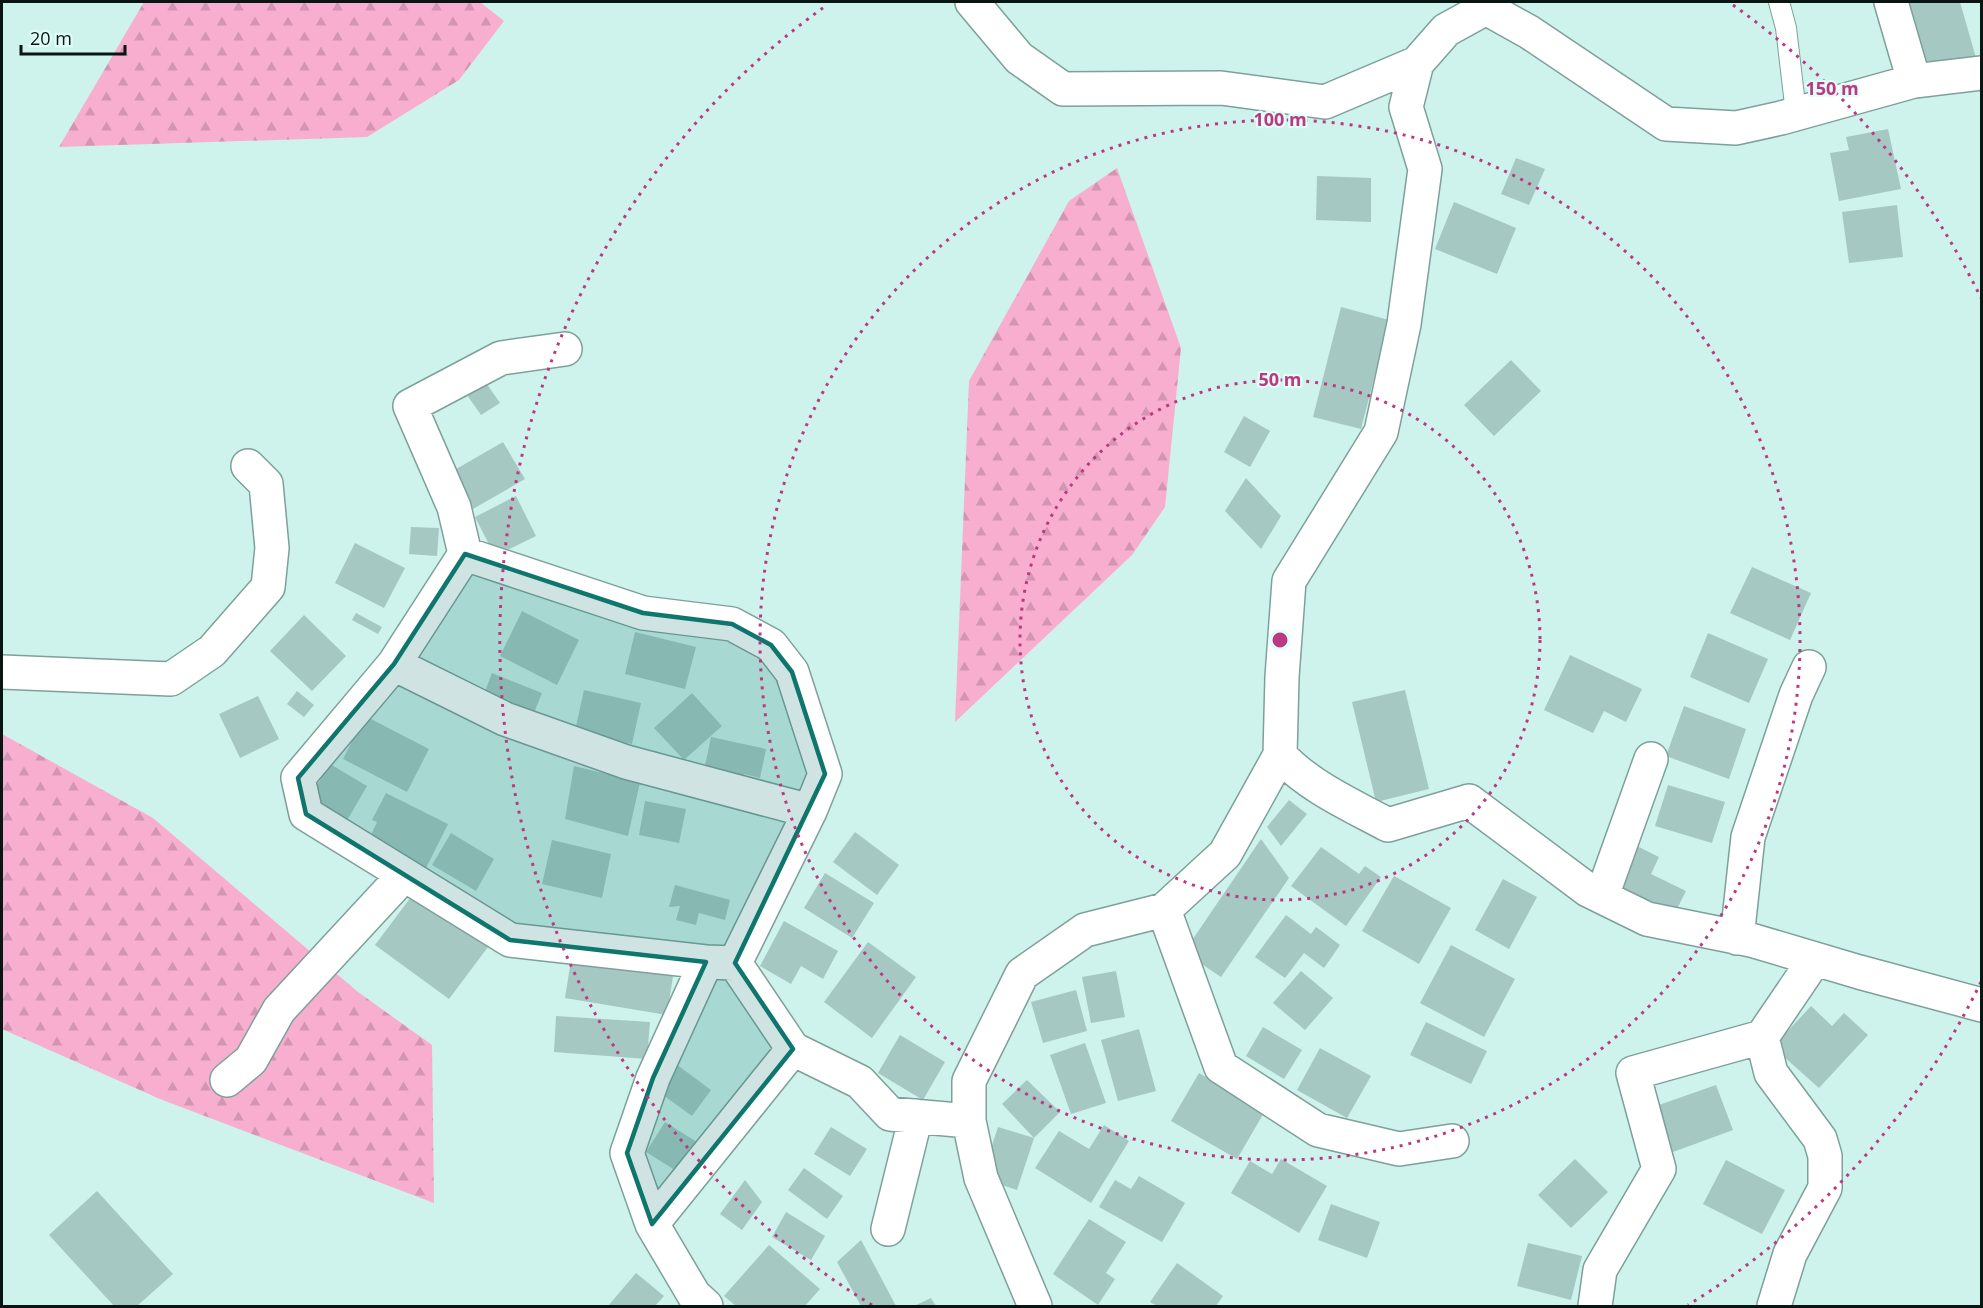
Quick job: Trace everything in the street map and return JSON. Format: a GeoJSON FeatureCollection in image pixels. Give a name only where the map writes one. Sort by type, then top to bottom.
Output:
{"type":"FeatureCollection","features":[{"type":"Feature","properties":{"kind":"street"},"geometry":{"type":"LineString","coordinates":[[972,2],[1019,58],[1063,89],[1221,88],[1325,102],[1417,63],[1446,30],[1486,8],[1529,32],[1666,124],[1736,128],[1914,81],[1982,73]]}},
{"type":"Feature","properties":{"kind":"street"},"geometry":{"type":"LineString","coordinates":[[1891,2],[1914,81]]}},
{"type":"Feature","properties":{"kind":"street"},"geometry":{"type":"LineString","coordinates":[[1035,1306],[981,1178],[969,1121],[969,1081],[1022,974],[1085,930],[1164,910],[1225,854],[1280,755],[1282,677],[1289,581],[1381,432],[1404,324],[1425,169],[1406,107],[1417,63]]}},
{"type":"Feature","properties":{"kind":"street"},"geometry":{"type":"LineString","coordinates":[[565,349],[501,358],[410,406],[454,507],[465,554],[394,664],[298,778],[306,814],[510,940],[720,962],[793,1049],[860,1082],[890,1114],[969,1121]]}},
{"type":"Feature","properties":{"kind":"street"},"geometry":{"type":"LineString","coordinates":[[2,672],[171,679],[212,651],[268,586],[272,548],[266,484],[248,466]]}},
{"type":"Feature","properties":{"kind":"street"},"geometry":{"type":"LineString","coordinates":[[465,554],[643,613],[732,624],[771,645],[792,672],[825,774],[810,811],[653,1078],[627,1153],[652,1224],[693,1303]]}},
{"type":"Feature","properties":{"kind":"street"},"geometry":{"type":"LineString","coordinates":[[394,664],[505,719],[626,762],[810,811]]}},
{"type":"Feature","properties":{"kind":"street"},"geometry":{"type":"LineString","coordinates":[[1737,938],[1748,837],[1796,695],[1809,667]]}},
{"type":"Feature","properties":{"kind":"street"},"geometry":{"type":"LineString","coordinates":[[1280,755],[1292,769],[1388,825],[1469,801],[1588,890],[1647,919],[1737,938],[1982,1005]]}},
{"type":"Feature","properties":{"kind":"street"},"geometry":{"type":"LineString","coordinates":[[1602,896],[1651,759]]}},
{"type":"Feature","properties":{"kind":"street"},"geometry":{"type":"LineString","coordinates":[[227,1080],[251,1060],[279,1010],[404,874]]}},
{"type":"Feature","properties":{"kind":"street"},"geometry":{"type":"LineString","coordinates":[[1164,910],[1221,1067],[1318,1130],[1399,1149],[1452,1141]]}},
{"type":"Feature","properties":{"kind":"street"},"geometry":{"type":"LineString","coordinates":[[1596,1306],[1600,1270],[1659,1169],[1633,1073],[1762,1037],[1815,959]]}},
{"type":"Feature","properties":{"kind":"street"},"geometry":{"type":"LineString","coordinates":[[1762,1037],[1771,1073],[1820,1139],[1825,1156],[1825,1188],[1790,1254],[1774,1306]]}},
{"type":"Feature","properties":{"kind":"street"},"geometry":{"type":"LineString","coordinates":[[652,1224],[793,1049]]}},
{"type":"Feature","properties":{"kind":"street"},"geometry":{"type":"LineString","coordinates":[[888,1229],[916,1116]]}},
{"type":"Feature","properties":{"kind":"lane"},"geometry":{"type":"LineString","coordinates":[[1779,2],[1786,28],[1796,113]]}},
{"type":"Feature","properties":{"kind":"highlighted area"},"geometry":{"type":"Polygon","coordinates":[[[465,554],[643,613],[732,624],[771,645],[792,672],[825,774],[735,963],[793,1049],[652,1224],[627,1153],[653,1078],[706,962],[510,940],[306,814],[298,778],[394,664],[465,554]]]}},
{"type":"Feature","properties":{"kind":"green space"},"geometry":{"type":"Polygon","coordinates":[[[144,2],[480,2],[504,21],[459,80],[367,137],[59,147],[144,2]]]}},
{"type":"Feature","properties":{"kind":"green space"},"geometry":{"type":"Polygon","coordinates":[[[1117,168],[1181,348],[1165,507],[1132,555],[955,722],[969,381],[1069,201],[1117,168]]]}},
{"type":"Feature","properties":{"kind":"green space"},"geometry":{"type":"Polygon","coordinates":[[[2,734],[153,818],[358,992],[432,1045],[434,1203],[160,1099],[2,1029],[2,734]]]}},
{"type":"Feature","properties":{"kind":"building"},"geometry":{"type":"Polygon","coordinates":[[[1901,2],[1960,2],[1976,58],[1921,73],[1901,2]]]}},
{"type":"Feature","properties":{"kind":"building"},"geometry":{"type":"Polygon","coordinates":[[[1888,129],[1901,189],[1839,201],[1830,153],[1849,150],[1846,137],[1888,129]]]}},
{"type":"Feature","properties":{"kind":"building"},"geometry":{"type":"Polygon","coordinates":[[[1516,158],[1545,169],[1529,205],[1501,194],[1516,158]]]}},
{"type":"Feature","properties":{"kind":"building"},"geometry":{"type":"Polygon","coordinates":[[[1317,176],[1371,178],[1371,222],[1316,220],[1317,176]]]}},
{"type":"Feature","properties":{"kind":"building"},"geometry":{"type":"Polygon","coordinates":[[[1454,202],[1516,228],[1497,274],[1435,249],[1454,202]]]}},
{"type":"Feature","properties":{"kind":"building"},"geometry":{"type":"Polygon","coordinates":[[[1897,205],[1903,257],[1849,263],[1842,212],[1897,205]]]}},
{"type":"Feature","properties":{"kind":"building"},"geometry":{"type":"Polygon","coordinates":[[[1341,307],[1389,320],[1361,429],[1313,417],[1341,307]]]}},
{"type":"Feature","properties":{"kind":"building"},"geometry":{"type":"Polygon","coordinates":[[[1511,360],[1541,391],[1494,436],[1464,405],[1511,360]]]}},
{"type":"Feature","properties":{"kind":"building"},"geometry":{"type":"Polygon","coordinates":[[[484,380],[500,403],[481,415],[465,392],[484,380]]]}},
{"type":"Feature","properties":{"kind":"building"},"geometry":{"type":"Polygon","coordinates":[[[1244,416],[1270,431],[1250,467],[1224,452],[1244,416]]]}},
{"type":"Feature","properties":{"kind":"building"},"geometry":{"type":"Polygon","coordinates":[[[503,442],[525,479],[473,509],[451,472],[503,442]]]}},
{"type":"Feature","properties":{"kind":"building"},"geometry":{"type":"Polygon","coordinates":[[[1246,478],[1281,516],[1261,549],[1225,511],[1246,478]]]}},
{"type":"Feature","properties":{"kind":"building"},"geometry":{"type":"Polygon","coordinates":[[[516,496],[536,536],[495,556],[475,517],[516,496]]]}},
{"type":"Feature","properties":{"kind":"building"},"geometry":{"type":"Polygon","coordinates":[[[411,527],[439,528],[437,556],[409,554],[411,527]]]}},
{"type":"Feature","properties":{"kind":"building"},"geometry":{"type":"Polygon","coordinates":[[[355,543],[405,568],[384,608],[335,583],[355,543]]]}},
{"type":"Feature","properties":{"kind":"building"},"geometry":{"type":"Polygon","coordinates":[[[1752,567],[1811,593],[1790,640],[1730,613],[1752,567]]]}},
{"type":"Feature","properties":{"kind":"building"},"geometry":{"type":"Polygon","coordinates":[[[522,611],[579,640],[557,685],[500,656],[522,611]]]}},
{"type":"Feature","properties":{"kind":"building"},"geometry":{"type":"Polygon","coordinates":[[[356,613],[382,627],[378,634],[352,620],[356,613]]]}},
{"type":"Feature","properties":{"kind":"building"},"geometry":{"type":"Polygon","coordinates":[[[304,615],[346,656],[312,691],[270,651],[304,615]]]}},
{"type":"Feature","properties":{"kind":"building"},"geometry":{"type":"Polygon","coordinates":[[[635,632],[696,647],[685,689],[625,674],[635,632]]]}},
{"type":"Feature","properties":{"kind":"building"},"geometry":{"type":"Polygon","coordinates":[[[1708,633],[1768,659],[1749,703],[1690,677],[1708,633]]]}},
{"type":"Feature","properties":{"kind":"building"},"geometry":{"type":"Polygon","coordinates":[[[1570,655],[1642,689],[1626,722],[1604,711],[1593,733],[1544,710],[1570,655]]]}},
{"type":"Feature","properties":{"kind":"building"},"geometry":{"type":"Polygon","coordinates":[[[492,673],[542,693],[531,720],[482,699],[492,673]]]}},
{"type":"Feature","properties":{"kind":"building"},"geometry":{"type":"Polygon","coordinates":[[[584,690],[641,703],[632,744],[575,731],[584,690]]]}},
{"type":"Feature","properties":{"kind":"building"},"geometry":{"type":"Polygon","coordinates":[[[1405,690],[1429,789],[1376,802],[1352,702],[1405,690]]]}},
{"type":"Feature","properties":{"kind":"building"},"geometry":{"type":"Polygon","coordinates":[[[297,691],[314,705],[304,717],[287,704],[297,691]]]}},
{"type":"Feature","properties":{"kind":"building"},"geometry":{"type":"Polygon","coordinates":[[[692,693],[722,726],[684,760],[654,728],[692,693]]]}},
{"type":"Feature","properties":{"kind":"building"},"geometry":{"type":"Polygon","coordinates":[[[258,696],[279,739],[240,758],[219,714],[258,696]]]}},
{"type":"Feature","properties":{"kind":"building"},"geometry":{"type":"Polygon","coordinates":[[[1684,706],[1746,729],[1729,779],[1666,756],[1684,706]]]}},
{"type":"Feature","properties":{"kind":"building"},"geometry":{"type":"Polygon","coordinates":[[[365,716],[429,749],[407,792],[343,759],[365,716]]]}},
{"type":"Feature","properties":{"kind":"building"},"geometry":{"type":"Polygon","coordinates":[[[711,737],[766,749],[760,778],[744,774],[742,784],[703,775],[711,737]]]}},
{"type":"Feature","properties":{"kind":"building"},"geometry":{"type":"Polygon","coordinates":[[[330,764],[367,786],[345,824],[307,801],[330,764]]]}},
{"type":"Feature","properties":{"kind":"building"},"geometry":{"type":"Polygon","coordinates":[[[574,766],[640,782],[628,836],[565,819],[574,766]]]}},
{"type":"Feature","properties":{"kind":"building"},"geometry":{"type":"Polygon","coordinates":[[[1668,785],[1725,802],[1712,843],[1655,826],[1668,785]]]}},
{"type":"Feature","properties":{"kind":"building"},"geometry":{"type":"Polygon","coordinates":[[[386,793],[448,824],[425,870],[368,841],[377,822],[372,820],[386,793]]]}},
{"type":"Feature","properties":{"kind":"building"},"geometry":{"type":"Polygon","coordinates":[[[1289,800],[1307,814],[1281,846],[1267,827],[1289,800]]]}},
{"type":"Feature","properties":{"kind":"building"},"geometry":{"type":"Polygon","coordinates":[[[645,801],[686,809],[679,843],[639,835],[645,801]]]}},
{"type":"Feature","properties":{"kind":"building"},"geometry":{"type":"Polygon","coordinates":[[[855,832],[899,865],[877,895],[833,862],[855,832]]]}},
{"type":"Feature","properties":{"kind":"building"},"geometry":{"type":"Polygon","coordinates":[[[451,833],[494,859],[476,891],[432,865],[451,833]]]}},
{"type":"Feature","properties":{"kind":"building"},"geometry":{"type":"Polygon","coordinates":[[[1261,839],[1289,878],[1221,977],[1184,952],[1261,839]]]}},
{"type":"Feature","properties":{"kind":"building"},"geometry":{"type":"Polygon","coordinates":[[[552,840],[611,854],[602,898],[542,884],[552,840]]]}},
{"type":"Feature","properties":{"kind":"building"},"geometry":{"type":"Polygon","coordinates":[[[1631,843],[1659,857],[1651,874],[1686,891],[1670,923],[1607,892],[1631,843]]]}},
{"type":"Feature","properties":{"kind":"building"},"geometry":{"type":"Polygon","coordinates":[[[1321,847],[1359,874],[1365,866],[1381,877],[1346,926],[1291,886],[1321,847]]]}},
{"type":"Feature","properties":{"kind":"building"},"geometry":{"type":"Polygon","coordinates":[[[825,873],[874,903],[852,938],[804,908],[825,873]]]}},
{"type":"Feature","properties":{"kind":"building"},"geometry":{"type":"Polygon","coordinates":[[[1394,876],[1451,908],[1419,964],[1362,931],[1394,876]]]}},
{"type":"Feature","properties":{"kind":"building"},"geometry":{"type":"Polygon","coordinates":[[[1503,879],[1537,897],[1509,949],[1475,930],[1503,879]]]}},
{"type":"Feature","properties":{"kind":"building"},"geometry":{"type":"Polygon","coordinates":[[[675,885],[730,900],[725,920],[699,913],[696,925],[676,920],[680,906],[669,907],[675,885]]]}},
{"type":"Feature","properties":{"kind":"building"},"geometry":{"type":"Polygon","coordinates":[[[414,893],[488,947],[449,999],[375,945],[414,893]]]}},
{"type":"Feature","properties":{"kind":"building"},"geometry":{"type":"Polygon","coordinates":[[[1286,915],[1311,934],[1316,927],[1340,945],[1324,968],[1304,953],[1285,978],[1255,957],[1286,915]]]}},
{"type":"Feature","properties":{"kind":"building"},"geometry":{"type":"Polygon","coordinates":[[[784,921],[838,951],[823,979],[801,966],[791,984],[760,966],[784,921]]]}},
{"type":"Feature","properties":{"kind":"building"},"geometry":{"type":"Polygon","coordinates":[[[868,942],[916,977],[872,1038],[824,1002],[868,942]]]}},
{"type":"Feature","properties":{"kind":"building"},"geometry":{"type":"Polygon","coordinates":[[[1451,945],[1515,979],[1484,1037],[1420,1003],[1451,945]]]}},
{"type":"Feature","properties":{"kind":"building"},"geometry":{"type":"Polygon","coordinates":[[[572,954],[674,970],[667,1015],[565,998],[572,954]]]}},
{"type":"Feature","properties":{"kind":"building"},"geometry":{"type":"Polygon","coordinates":[[[1116,971],[1125,1017],[1091,1023],[1082,977],[1116,971]]]}},
{"type":"Feature","properties":{"kind":"building"},"geometry":{"type":"Polygon","coordinates":[[[1301,971],[1333,998],[1305,1030],[1273,1003],[1301,971]]]}},
{"type":"Feature","properties":{"kind":"building"},"geometry":{"type":"Polygon","coordinates":[[[1076,990],[1087,1031],[1043,1043],[1031,1002],[1076,990]]]}},
{"type":"Feature","properties":{"kind":"building"},"geometry":{"type":"Polygon","coordinates":[[[1811,1006],[1832,1026],[1844,1013],[1868,1035],[1819,1088],[1773,1047],[1811,1006]]]}},
{"type":"Feature","properties":{"kind":"building"},"geometry":{"type":"Polygon","coordinates":[[[556,1016],[650,1022],[647,1059],[554,1052],[556,1016]]]}},
{"type":"Feature","properties":{"kind":"building"},"geometry":{"type":"Polygon","coordinates":[[[1426,1022],[1487,1051],[1471,1084],[1410,1055],[1426,1022]]]}},
{"type":"Feature","properties":{"kind":"building"},"geometry":{"type":"Polygon","coordinates":[[[1263,1027],[1302,1050],[1284,1079],[1246,1056],[1263,1027]]]}},
{"type":"Feature","properties":{"kind":"building"},"geometry":{"type":"Polygon","coordinates":[[[1139,1029],[1156,1091],[1118,1101],[1101,1040],[1139,1029]]]}},
{"type":"Feature","properties":{"kind":"building"},"geometry":{"type":"Polygon","coordinates":[[[900,1035],[945,1062],[923,1100],[878,1073],[900,1035]]]}},
{"type":"Feature","properties":{"kind":"building"},"geometry":{"type":"Polygon","coordinates":[[[1085,1043],[1106,1103],[1071,1114],[1050,1055],[1085,1043]]]}},
{"type":"Feature","properties":{"kind":"building"},"geometry":{"type":"Polygon","coordinates":[[[1320,1048],[1371,1076],[1347,1118],[1297,1090],[1320,1048]]]}},
{"type":"Feature","properties":{"kind":"building"},"geometry":{"type":"Polygon","coordinates":[[[672,1061],[711,1090],[692,1116],[652,1087],[672,1061]]]}},
{"type":"Feature","properties":{"kind":"building"},"geometry":{"type":"Polygon","coordinates":[[[1199,1073],[1265,1111],[1237,1159],[1171,1121],[1199,1073]]]}},
{"type":"Feature","properties":{"kind":"building"},"geometry":{"type":"Polygon","coordinates":[[[1027,1080],[1060,1112],[1034,1138],[1002,1104],[1027,1080]]]}},
{"type":"Feature","properties":{"kind":"building"},"geometry":{"type":"Polygon","coordinates":[[[1716,1085],[1733,1130],[1673,1152],[1656,1106],[1716,1085]]]}},
{"type":"Feature","properties":{"kind":"building"},"geometry":{"type":"Polygon","coordinates":[[[665,1122],[697,1142],[678,1172],[646,1152],[665,1122]]]}},
{"type":"Feature","properties":{"kind":"building"},"geometry":{"type":"Polygon","coordinates":[[[1104,1125],[1129,1141],[1091,1203],[1035,1168],[1059,1131],[1089,1149],[1104,1125]]]}},
{"type":"Feature","properties":{"kind":"building"},"geometry":{"type":"Polygon","coordinates":[[[831,1127],[867,1149],[850,1176],[814,1154],[831,1127]]]}},
{"type":"Feature","properties":{"kind":"building"},"geometry":{"type":"Polygon","coordinates":[[[998,1127],[1034,1138],[1017,1190],[981,1178],[998,1127]]]}},
{"type":"Feature","properties":{"kind":"building"},"geometry":{"type":"Polygon","coordinates":[[[1281,1159],[1327,1186],[1299,1233],[1231,1193],[1250,1161],[1272,1174],[1281,1159]]]}},
{"type":"Feature","properties":{"kind":"building"},"geometry":{"type":"Polygon","coordinates":[[[1575,1159],[1608,1192],[1571,1228],[1538,1195],[1575,1159]]]}},
{"type":"Feature","properties":{"kind":"building"},"geometry":{"type":"Polygon","coordinates":[[[1726,1160],[1785,1190],[1762,1234],[1703,1204],[1726,1160]]]}},
{"type":"Feature","properties":{"kind":"building"},"geometry":{"type":"Polygon","coordinates":[[[804,1168],[843,1196],[827,1219],[788,1190],[804,1168]]]}},
{"type":"Feature","properties":{"kind":"building"},"geometry":{"type":"Polygon","coordinates":[[[1139,1176],[1185,1203],[1162,1242],[1099,1207],[1115,1180],[1131,1189],[1139,1176]]]}},
{"type":"Feature","properties":{"kind":"building"},"geometry":{"type":"Polygon","coordinates":[[[745,1180],[762,1202],[742,1230],[720,1214],[745,1180]]]}},
{"type":"Feature","properties":{"kind":"building"},"geometry":{"type":"Polygon","coordinates":[[[97,1191],[173,1274],[137,1306],[114,1306],[49,1235],[97,1191]]]}},
{"type":"Feature","properties":{"kind":"building"},"geometry":{"type":"Polygon","coordinates":[[[1331,1204],[1380,1222],[1367,1258],[1318,1240],[1331,1204]]]}},
{"type":"Feature","properties":{"kind":"building"},"geometry":{"type":"Polygon","coordinates":[[[786,1212],[825,1236],[811,1260],[772,1237],[786,1212]]]}},
{"type":"Feature","properties":{"kind":"building"},"geometry":{"type":"Polygon","coordinates":[[[1089,1219],[1126,1242],[1106,1273],[1115,1279],[1098,1305],[1053,1274],[1089,1219]]]}},
{"type":"Feature","properties":{"kind":"building"},"geometry":{"type":"Polygon","coordinates":[[[861,1240],[896,1306],[861,1306],[837,1262],[861,1240]]]}},
{"type":"Feature","properties":{"kind":"building"},"geometry":{"type":"Polygon","coordinates":[[[1528,1243],[1582,1256],[1571,1300],[1517,1286],[1528,1243]]]}},
{"type":"Feature","properties":{"kind":"building"},"geometry":{"type":"Polygon","coordinates":[[[769,1245],[820,1289],[805,1306],[736,1306],[724,1296],[769,1245]]]}},
{"type":"Feature","properties":{"kind":"building"},"geometry":{"type":"Polygon","coordinates":[[[1177,1263],[1223,1296],[1216,1306],[1157,1306],[1150,1302],[1177,1263]]]}},
{"type":"Feature","properties":{"kind":"building"},"geometry":{"type":"Polygon","coordinates":[[[636,1273],[664,1296],[655,1306],[608,1306],[636,1273]]]}},
{"type":"Feature","properties":{"kind":"building"},"geometry":{"type":"Polygon","coordinates":[[[931,1298],[936,1306],[914,1306],[931,1298]]]}}]}
